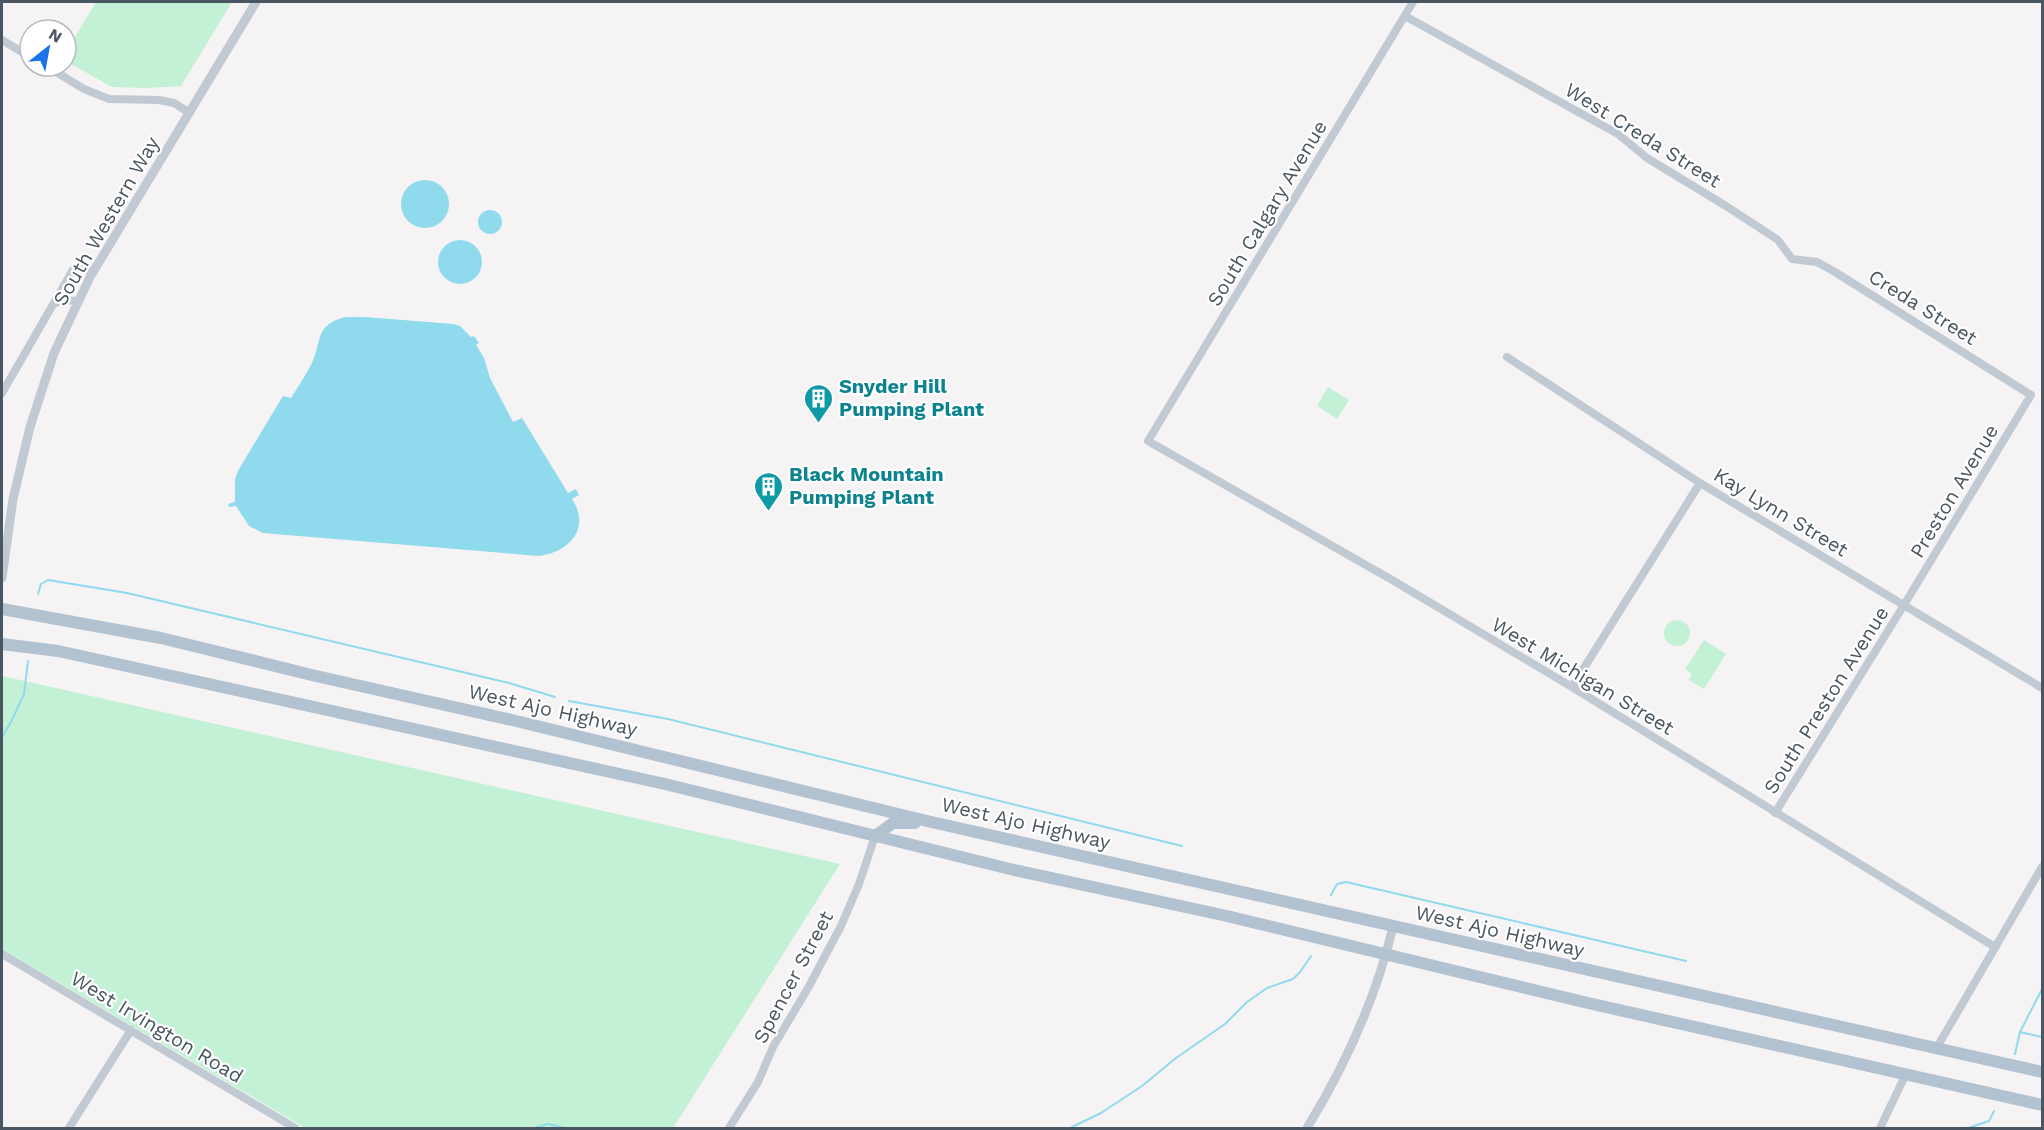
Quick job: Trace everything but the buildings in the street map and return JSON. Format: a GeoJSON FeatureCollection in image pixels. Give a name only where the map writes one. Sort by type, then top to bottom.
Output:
{"type":"FeatureCollection","features":[{"type":"Feature","properties":{"kind":"main road","name":"West Ajo Highway"},"geometry":{"type":"LineString","coordinates":[[2,609],[161,638],[1393,927],[2043,1072]]}},
{"type":"Feature","properties":{"kind":"main road"},"geometry":{"type":"LineString","coordinates":[[2,644],[58,651],[664,784],[1117,894],[1227,916],[1600,1006],[2043,1105]]}},
{"type":"Feature","properties":{"kind":"main road"},"geometry":{"type":"LineString","coordinates":[[875,836],[893,823],[908,822],[961,834],[973,830]]}},
{"type":"Feature","properties":{"kind":"street","name":"South Western Way"},"geometry":{"type":"LineString","coordinates":[[2,578],[13,499],[30,427],[54,353],[94,271],[256,2]]}},
{"type":"Feature","properties":{"kind":"street","name":"South Calgary Avenue"},"geometry":{"type":"LineString","coordinates":[[1148,441],[1413,2]]}},
{"type":"Feature","properties":{"kind":"street","name":"West Creda Street"},"geometry":{"type":"LineString","coordinates":[[1405,16],[1618,134],[1647,158],[1778,240],[1792,259]]}},
{"type":"Feature","properties":{"kind":"street"},"geometry":{"type":"LineString","coordinates":[[2,40],[18,50]]}},
{"type":"Feature","properties":{"kind":"street"},"geometry":{"type":"LineString","coordinates":[[66,78],[84,89],[109,99],[159,100],[174,103],[190,113]]}},
{"type":"Feature","properties":{"kind":"street","name":"Creda Street"},"geometry":{"type":"LineString","coordinates":[[1792,259],[1817,262],[1835,272],[2031,395]]}},
{"type":"Feature","properties":{"kind":"street"},"geometry":{"type":"LineString","coordinates":[[2,393],[74,268],[94,271]]}},
{"type":"Feature","properties":{"kind":"street"},"geometry":{"type":"LineString","coordinates":[[53,305],[62,300],[78,301]]}},
{"type":"Feature","properties":{"kind":"street","name":"Kay Lynn Street"},"geometry":{"type":"LineString","coordinates":[[1507,357],[1700,483],[2043,688]]}},
{"type":"Feature","properties":{"kind":"street","name":"Preston Avenue"},"geometry":{"type":"LineString","coordinates":[[1904,605],[2031,395]]}},
{"type":"Feature","properties":{"kind":"street","name":"West Michigan Street"},"geometry":{"type":"LineString","coordinates":[[1148,441],[1394,581],[1572,687],[1995,947]]}},
{"type":"Feature","properties":{"kind":"street"},"geometry":{"type":"LineString","coordinates":[[1572,687],[1700,483]]}},
{"type":"Feature","properties":{"kind":"street","name":"South Preston Avenue"},"geometry":{"type":"LineString","coordinates":[[1775,813],[1904,605]]}},
{"type":"Feature","properties":{"kind":"street","name":"Spencer Street"},"geometry":{"type":"LineString","coordinates":[[729,1128],[758,1082],[773,1047],[841,926],[859,884],[875,836]]}},
{"type":"Feature","properties":{"kind":"street"},"geometry":{"type":"LineString","coordinates":[[1936,1049],[2043,867]]}},
{"type":"Feature","properties":{"kind":"street"},"geometry":{"type":"LineString","coordinates":[[1307,1128],[1342,1066],[1386,955],[1393,927]]}},
{"type":"Feature","properties":{"kind":"street","name":"West Irvington Road"},"geometry":{"type":"LineString","coordinates":[[2,954],[295,1128]]}},
{"type":"Feature","properties":{"kind":"street"},"geometry":{"type":"LineString","coordinates":[[69,1128],[131,1030]]}},
{"type":"Feature","properties":{"kind":"street"},"geometry":{"type":"LineString","coordinates":[[1880,1128],[1906,1074]]}},
{"type":"Feature","properties":{"kind":"green space"},"geometry":{"type":"Polygon","coordinates":[[[96,2],[232,2],[181,86],[112,87],[78,68],[78,32],[96,2]]]}},
{"type":"Feature","properties":{"kind":"green space"},"geometry":{"type":"Polygon","coordinates":[[[1328,387],[1349,400],[1337,419],[1317,406],[1328,387]]]}},
{"type":"Feature","properties":{"kind":"green space"},"geometry":{"type":"Polygon","coordinates":[[[1677,620],[1686,624],[1690,633],[1686,642],[1677,646],[1668,642],[1664,633],[1668,624],[1677,620]]]}},
{"type":"Feature","properties":{"kind":"green space"},"geometry":{"type":"Polygon","coordinates":[[[1704,640],[1726,654],[1704,689],[1689,680],[1692,674],[1685,669],[1704,640]]]}},
{"type":"Feature","properties":{"kind":"green space"},"geometry":{"type":"Polygon","coordinates":[[[2,676],[840,864],[673,1128],[305,1128],[2,949],[2,676]]]}},
{"type":"Feature","properties":{"kind":"water"},"geometry":{"type":"Polygon","coordinates":[[[425,180],[442,187],[449,204],[442,221],[425,228],[408,221],[401,204],[408,187],[425,180]]]}},
{"type":"Feature","properties":{"kind":"water"},"geometry":{"type":"Polygon","coordinates":[[[490,210],[495,211],[501,217],[501,227],[495,233],[490,234],[485,233],[479,227],[478,222],[479,217],[485,211],[490,210]]]}},
{"type":"Feature","properties":{"kind":"water"},"geometry":{"type":"Polygon","coordinates":[[[460,240],[469,241],[476,246],[481,253],[481,271],[476,278],[469,283],[460,284],[451,283],[444,278],[439,271],[438,262],[439,253],[444,246],[451,241],[460,240]]]}},
{"type":"Feature","properties":{"kind":"water"},"geometry":{"type":"Polygon","coordinates":[[[345,317],[453,324],[460,326],[471,337],[474,336],[479,343],[476,345],[484,358],[490,378],[513,422],[522,418],[568,493],[576,489],[579,495],[572,499],[579,520],[578,529],[568,544],[550,554],[539,556],[263,533],[249,526],[236,506],[229,507],[228,504],[235,502],[235,479],[239,469],[283,396],[291,398],[304,377],[315,356],[323,330],[345,317]]]}},
{"type":"Feature","properties":{"kind":"waterway"},"geometry":{"type":"LineString","coordinates":[[38,594],[41,584],[48,580],[127,593],[509,683],[555,697]]}},
{"type":"Feature","properties":{"kind":"waterway"},"geometry":{"type":"LineString","coordinates":[[2,737],[24,694],[28,661]]}},
{"type":"Feature","properties":{"kind":"waterway"},"geometry":{"type":"LineString","coordinates":[[569,701],[668,719],[1182,846]]}},
{"type":"Feature","properties":{"kind":"waterway"},"geometry":{"type":"LineString","coordinates":[[1331,895],[1337,884],[1346,882],[1686,961]]}},
{"type":"Feature","properties":{"kind":"waterway"},"geometry":{"type":"LineString","coordinates":[[1070,1128],[1101,1113],[1142,1086],[1176,1058],[1225,1024],[1247,1002],[1267,988],[1293,979],[1311,956]]}},
{"type":"Feature","properties":{"kind":"waterway"},"geometry":{"type":"LineString","coordinates":[[2020,1032],[2042,989]]}},
{"type":"Feature","properties":{"kind":"waterway"},"geometry":{"type":"LineString","coordinates":[[2015,1054],[2020,1032],[2042,1037]]}},
{"type":"Feature","properties":{"kind":"waterway"},"geometry":{"type":"LineString","coordinates":[[1968,1128],[1989,1121],[1994,1111]]}},
{"type":"Feature","properties":{"kind":"waterway"},"geometry":{"type":"LineString","coordinates":[[534,1128],[548,1124],[565,1128]]}},
{"type":"Feature","properties":{"kind":"waterway"},"geometry":{"type":"LineString","coordinates":[[784,1128],[823,1128]]}},
{"type":"Feature","properties":{"kind":"place","name":"Snyder Hill Pumping Plant"},"geometry":{"type":"Point","coordinates":[818,424]}},
{"type":"Feature","properties":{"kind":"place","name":"Black Mountain Pumping Plant"},"geometry":{"type":"Point","coordinates":[768,512]}}]}
